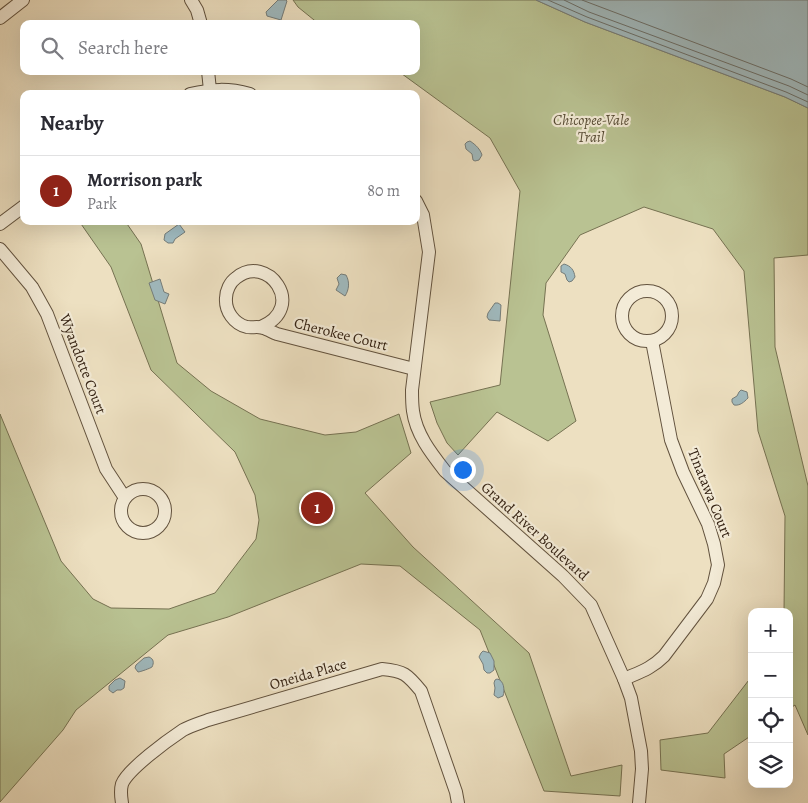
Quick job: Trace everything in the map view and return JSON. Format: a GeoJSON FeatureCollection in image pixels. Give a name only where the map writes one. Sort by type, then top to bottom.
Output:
{"type":"FeatureCollection","features":[{"type":"Feature","properties":{"kind":"street"},"geometry":{"type":"LineString","coordinates":[[0,18],[23,0]]}},
{"type":"Feature","properties":{"kind":"street"},"geometry":{"type":"LineString","coordinates":[[191,0],[200,20]]}},
{"type":"Feature","properties":{"kind":"street"},"geometry":{"type":"LineString","coordinates":[[208,75],[210,90]]}},
{"type":"Feature","properties":{"kind":"street"},"geometry":{"type":"LineString","coordinates":[[0,224],[20,209]]}},
{"type":"Feature","properties":{"kind":"street","name":"Grand River Boulevard"},"geometry":{"type":"LineString","coordinates":[[420,210],[430,252],[412,390],[412,410],[415,423],[432,454],[445,471],[563,576],[591,605],[631,698],[641,751],[642,769],[639,803]]}},
{"type":"Feature","properties":{"kind":"street","name":"Wyandotte Court"},"geometry":{"type":"LineString","coordinates":[[0,249],[32,287],[47,314],[106,469],[124,498]]}},
{"type":"Feature","properties":{"kind":"street","name":"Cherokee Court"},"geometry":{"type":"LineString","coordinates":[[261,327],[270,323],[277,316],[282,304],[282,294],[279,286],[272,278],[259,272],[250,272],[237,277],[230,284],[226,296],[226,306],[230,315],[237,322],[246,326],[261,327],[277,334],[414,369]]}},
{"type":"Feature","properties":{"kind":"street"},"geometry":{"type":"LineString","coordinates":[[646,291],[655,292],[665,299],[672,312],[672,321],[669,329],[660,338],[652,341],[638,339],[630,335],[625,328],[622,314],[624,305],[630,298],[637,293],[646,291]]}},
{"type":"Feature","properties":{"kind":"street","name":"Tinatawa Court"},"geometry":{"type":"LineString","coordinates":[[624,679],[646,670],[664,656],[707,599],[718,565],[708,524],[682,472],[671,440],[652,341]]}},
{"type":"Feature","properties":{"kind":"street","name":"Oneida Place"},"geometry":{"type":"LineString","coordinates":[[122,803],[120,792],[123,783],[132,770],[184,729],[208,720],[382,669],[398,671],[410,678],[421,691],[456,792],[458,803]]}},
{"type":"Feature","properties":{"kind":"green space","name":"Chicopee-Vale Trail"},"geometry":{"type":"Polygon","coordinates":[[[293,0],[536,0],[585,22],[785,97],[808,108],[808,255],[774,258],[775,347],[808,486],[808,735],[795,705],[793,706],[793,608],[784,608],[785,516],[758,431],[744,271],[713,229],[644,207],[580,235],[546,283],[543,315],[576,421],[548,441],[497,412],[458,455],[447,443],[437,423],[430,402],[500,385],[520,191],[490,138],[403,75],[420,75],[420,20],[314,20],[298,7],[293,0]]]}},
{"type":"Feature","properties":{"kind":"green space"},"geometry":{"type":"Polygon","coordinates":[[[82,225],[128,225],[141,244],[177,363],[211,391],[260,419],[325,435],[356,432],[399,414],[411,453],[365,493],[413,547],[529,653],[571,776],[622,765],[620,796],[544,791],[480,630],[400,566],[361,564],[228,617],[168,635],[76,710],[63,730],[0,802],[0,414],[61,561],[93,599],[111,608],[169,609],[215,593],[256,539],[259,520],[255,495],[235,452],[151,370],[111,267],[82,225]]]}},
{"type":"Feature","properties":{"kind":"green space"},"geometry":{"type":"Polygon","coordinates":[[[748,681],[748,738],[724,754],[725,778],[661,770],[660,740],[708,733],[748,681]]]}},
{"type":"Feature","properties":{"kind":"water"},"geometry":{"type":"Polygon","coordinates":[[[278,0],[287,1],[281,20],[267,16],[266,12],[278,0]]]}},
{"type":"Feature","properties":{"kind":"water"},"geometry":{"type":"Polygon","coordinates":[[[536,0],[808,0],[808,108],[785,97],[585,22],[536,0]]]}},
{"type":"Feature","properties":{"kind":"water"},"geometry":{"type":"Polygon","coordinates":[[[470,141],[478,147],[482,155],[479,160],[473,160],[472,154],[466,149],[465,144],[470,141]]]}},
{"type":"Feature","properties":{"kind":"water"},"geometry":{"type":"Polygon","coordinates":[[[178,225],[185,232],[175,239],[173,243],[168,243],[164,240],[165,234],[178,225]]]}},
{"type":"Feature","properties":{"kind":"water"},"geometry":{"type":"Polygon","coordinates":[[[564,264],[573,270],[575,277],[572,281],[569,282],[565,274],[561,272],[561,266],[564,264]]]}},
{"type":"Feature","properties":{"kind":"water"},"geometry":{"type":"Polygon","coordinates":[[[341,274],[346,275],[348,280],[348,289],[345,296],[336,290],[339,284],[337,278],[341,274]]]}},
{"type":"Feature","properties":{"kind":"water"},"geometry":{"type":"Polygon","coordinates":[[[160,279],[164,292],[169,294],[165,304],[155,300],[149,283],[160,279]]]}},
{"type":"Feature","properties":{"kind":"water"},"geometry":{"type":"Polygon","coordinates":[[[495,303],[501,305],[500,321],[489,320],[487,317],[495,303]]]}},
{"type":"Feature","properties":{"kind":"water"},"geometry":{"type":"Polygon","coordinates":[[[741,390],[747,392],[748,398],[740,404],[734,405],[732,399],[741,390]]]}},
{"type":"Feature","properties":{"kind":"water"},"geometry":{"type":"Polygon","coordinates":[[[483,651],[490,653],[494,661],[494,670],[490,673],[484,670],[479,657],[483,651]]]}},
{"type":"Feature","properties":{"kind":"water"},"geometry":{"type":"Polygon","coordinates":[[[149,657],[152,659],[153,666],[138,672],[135,668],[136,665],[144,658],[149,657]]]}},
{"type":"Feature","properties":{"kind":"water"},"geometry":{"type":"Polygon","coordinates":[[[120,678],[125,681],[124,688],[113,693],[109,690],[109,686],[120,678]]]}},
{"type":"Feature","properties":{"kind":"water"},"geometry":{"type":"Polygon","coordinates":[[[497,679],[503,683],[504,688],[503,696],[498,698],[494,695],[494,683],[497,679]]]}},
{"type":"Feature","properties":{"kind":"place","name":"Morrison park"},"geometry":{"type":"Point","coordinates":[317,508]}}]}
